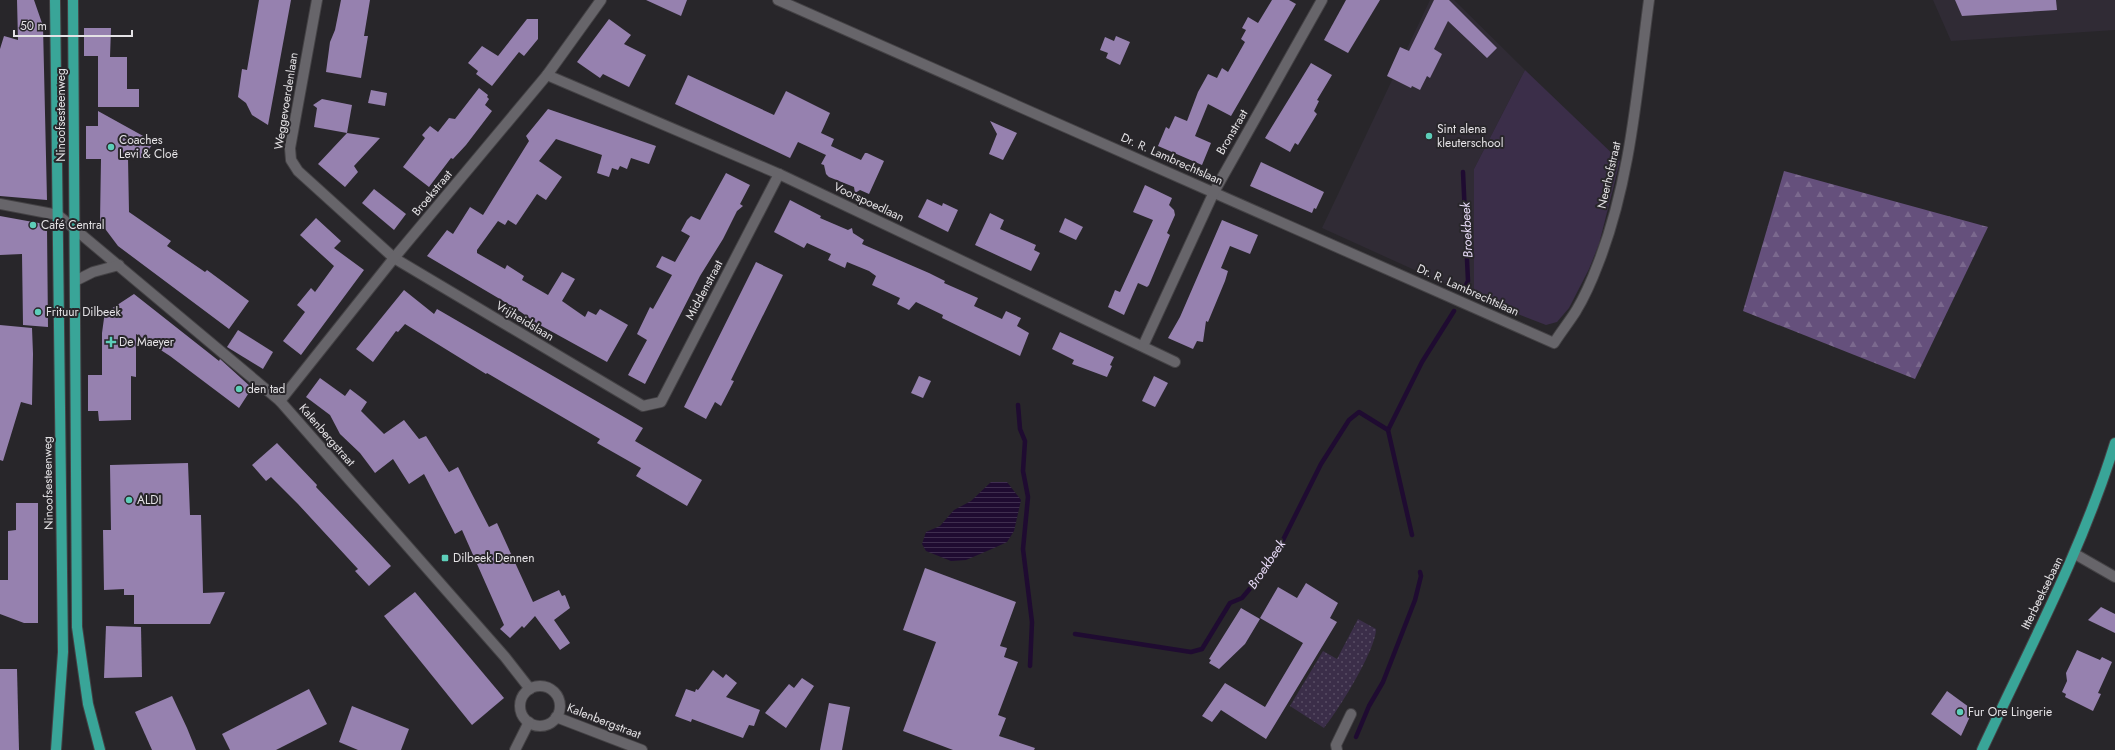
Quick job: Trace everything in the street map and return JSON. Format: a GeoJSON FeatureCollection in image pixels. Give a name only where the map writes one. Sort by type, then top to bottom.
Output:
{"type":"FeatureCollection","features":[{"type":"Feature","properties":{"kind":"main road","name":"Ninoofsesteenweg"},"geometry":{"type":"LineString","coordinates":[[55,0],[63,652],[56,750]]}},
{"type":"Feature","properties":{"kind":"main road","name":"Ninoofsesteenweg"},"geometry":{"type":"LineString","coordinates":[[73,0],[77,627],[88,704],[100,750]]}},
{"type":"Feature","properties":{"kind":"main road","name":"Itterbeeksebaan"},"geometry":{"type":"LineString","coordinates":[[1982,750],[2075,554],[2115,443]]}},
{"type":"Feature","properties":{"kind":"street","name":"Weggevoerdenlaan"},"geometry":{"type":"LineString","coordinates":[[317,0],[290,148],[291,160],[298,171],[394,258]]}},
{"type":"Feature","properties":{"kind":"street","name":"Broekstraat"},"geometry":{"type":"LineString","coordinates":[[280,401],[394,258],[547,75],[601,0]]}},
{"type":"Feature","properties":{"kind":"street","name":"Dr. R. Lambrechtslaan"},"geometry":{"type":"LineString","coordinates":[[778,0],[1554,343]]}},
{"type":"Feature","properties":{"kind":"street","name":"Bronstraat"},"geometry":{"type":"LineString","coordinates":[[1143,346],[1214,192],[1322,0]]}},
{"type":"Feature","properties":{"kind":"street","name":"Neerhofstraat"},"geometry":{"type":"LineString","coordinates":[[1554,343],[1577,310],[1587,289],[1604,248],[1621,190],[1629,152],[1649,0]]}},
{"type":"Feature","properties":{"kind":"street","name":"Voorspoedlaan"},"geometry":{"type":"LineString","coordinates":[[547,75],[779,174],[1175,362]]}},
{"type":"Feature","properties":{"kind":"street","name":"Middenstraat"},"geometry":{"type":"LineString","coordinates":[[643,406],[661,402],[779,174]]}},
{"type":"Feature","properties":{"kind":"street"},"geometry":{"type":"LineString","coordinates":[[0,204],[58,215],[74,230]]}},
{"type":"Feature","properties":{"kind":"street","name":"Kalenbergstraat"},"geometry":{"type":"LineString","coordinates":[[74,230],[119,265],[280,401],[505,657],[530,689],[543,686],[554,692],[560,704],[556,717],[544,726],[529,722]]}},
{"type":"Feature","properties":{"kind":"street","name":"Vrijheidslaan"},"geometry":{"type":"LineString","coordinates":[[394,258],[643,406]]}},
{"type":"Feature","properties":{"kind":"street"},"geometry":{"type":"LineString","coordinates":[[75,281],[93,272],[119,265]]}},
{"type":"Feature","properties":{"kind":"street"},"geometry":{"type":"LineString","coordinates":[[2075,554],[2115,577]]}},
{"type":"Feature","properties":{"kind":"street"},"geometry":{"type":"LineString","coordinates":[[515,750],[529,722],[523,716],[520,709],[524,694],[530,689]]}},
{"type":"Feature","properties":{"kind":"street"},"geometry":{"type":"LineString","coordinates":[[1337,750],[1336,745],[1351,714]]}},
{"type":"Feature","properties":{"kind":"street","name":"Kalenbergstraat"},"geometry":{"type":"LineString","coordinates":[[556,717],[642,750]]}},
{"type":"Feature","properties":{"kind":"shaded area","name":"Sint alena kleuterschool"},"geometry":{"type":"Polygon","coordinates":[[[1430,0],[1454,0],[1525,70],[1474,169],[1474,297],[1322,228],[1430,0]]]}},
{"type":"Feature","properties":{"kind":"shaded area"},"geometry":{"type":"Polygon","coordinates":[[[1933,0],[2115,0],[2115,30],[1951,41],[1933,0]]]}},
{"type":"Feature","properties":{"kind":"shaded area"},"geometry":{"type":"Polygon","coordinates":[[[1525,70],[1620,161],[1599,244],[1589,269],[1569,308],[1557,322],[1546,325],[1474,297],[1474,169],[1525,70]]]}},
{"type":"Feature","properties":{"kind":"shaded area"},"geometry":{"type":"Polygon","coordinates":[[[991,482],[1007,482],[1021,500],[1014,531],[1007,542],[966,560],[951,561],[926,551],[922,544],[926,532],[940,526],[954,510],[971,501],[991,482]]]}},
{"type":"Feature","properties":{"kind":"shaded area"},"geometry":{"type":"Polygon","coordinates":[[[1358,619],[1376,629],[1374,639],[1370,651],[1355,680],[1324,728],[1290,706],[1323,651],[1337,659],[1358,619]]]}},
{"type":"Feature","properties":{"kind":"green space"},"geometry":{"type":"Polygon","coordinates":[[[1784,171],[1988,227],[1915,379],[1743,311],[1784,171]]]}},
{"type":"Feature","properties":{"kind":"building"},"geometry":{"type":"Polygon","coordinates":[[[17,0],[34,0],[43,26],[47,200],[0,196],[0,49],[4,36],[18,40],[17,0]]]}},
{"type":"Feature","properties":{"kind":"building"},"geometry":{"type":"Polygon","coordinates":[[[259,0],[291,0],[268,125],[252,115],[246,103],[238,97],[242,69],[247,70],[259,0]]]}},
{"type":"Feature","properties":{"kind":"building"},"geometry":{"type":"Polygon","coordinates":[[[341,0],[370,0],[364,36],[368,36],[361,78],[326,72],[330,42],[335,30],[341,0]]]}},
{"type":"Feature","properties":{"kind":"building"},"geometry":{"type":"Polygon","coordinates":[[[646,0],[687,0],[681,16],[646,0]]]}},
{"type":"Feature","properties":{"kind":"building"},"geometry":{"type":"Polygon","coordinates":[[[1272,0],[1289,0],[1296,4],[1231,116],[1208,104],[1195,136],[1211,143],[1202,165],[1158,146],[1166,127],[1169,129],[1175,116],[1187,121],[1198,92],[1208,74],[1217,78],[1222,68],[1228,72],[1245,42],[1241,39],[1246,30],[1242,28],[1248,17],[1258,23],[1272,0]]]}},
{"type":"Feature","properties":{"kind":"building"},"geometry":{"type":"Polygon","coordinates":[[[1346,0],[1380,0],[1348,53],[1324,40],[1346,0]]]}},
{"type":"Feature","properties":{"kind":"building"},"geometry":{"type":"Polygon","coordinates":[[[1434,0],[1449,0],[1497,48],[1487,58],[1448,21],[1434,49],[1442,54],[1430,78],[1427,76],[1420,90],[1412,86],[1411,88],[1387,76],[1400,47],[1409,51],[1434,0]]]}},
{"type":"Feature","properties":{"kind":"building"},"geometry":{"type":"Polygon","coordinates":[[[1955,0],[2056,0],[2057,10],[1962,16],[1955,0]]]}},
{"type":"Feature","properties":{"kind":"building"},"geometry":{"type":"Polygon","coordinates":[[[527,19],[538,19],[538,39],[524,56],[519,52],[492,86],[476,74],[478,71],[468,63],[482,46],[498,56],[527,19]]]}},
{"type":"Feature","properties":{"kind":"building"},"geometry":{"type":"Polygon","coordinates":[[[609,19],[631,35],[624,44],[646,55],[629,87],[603,74],[600,78],[577,62],[609,19]]]}},
{"type":"Feature","properties":{"kind":"building"},"geometry":{"type":"Polygon","coordinates":[[[84,28],[111,28],[110,57],[127,57],[127,89],[139,89],[139,107],[98,107],[98,56],[84,56],[84,28]]]}},
{"type":"Feature","properties":{"kind":"building"},"geometry":{"type":"Polygon","coordinates":[[[1116,36],[1130,42],[1120,65],[1106,58],[1108,53],[1100,50],[1105,37],[1114,41],[1116,36]]]}},
{"type":"Feature","properties":{"kind":"building"},"geometry":{"type":"Polygon","coordinates":[[[1311,63],[1332,75],[1317,100],[1319,101],[1314,111],[1317,114],[1298,145],[1295,143],[1290,152],[1265,138],[1311,63]]]}},
{"type":"Feature","properties":{"kind":"building"},"geometry":{"type":"Polygon","coordinates":[[[688,75],[774,115],[786,91],[830,113],[821,133],[834,139],[831,146],[861,160],[865,153],[867,153],[884,161],[869,194],[860,190],[855,193],[854,187],[829,177],[826,174],[824,165],[821,164],[826,155],[798,142],[790,158],[675,104],[688,75]]]}},
{"type":"Feature","properties":{"kind":"building"},"geometry":{"type":"Polygon","coordinates":[[[479,88],[488,95],[487,97],[489,99],[485,105],[492,111],[466,145],[453,159],[451,158],[429,187],[403,167],[425,138],[422,135],[430,126],[438,132],[449,118],[455,119],[479,88]]]}},
{"type":"Feature","properties":{"kind":"building"},"geometry":{"type":"Polygon","coordinates":[[[371,90],[387,93],[385,106],[368,103],[371,90]]]}},
{"type":"Feature","properties":{"kind":"building"},"geometry":{"type":"Polygon","coordinates":[[[322,99],[352,105],[347,133],[314,127],[317,108],[313,105],[322,99]]]}},
{"type":"Feature","properties":{"kind":"building"},"geometry":{"type":"Polygon","coordinates":[[[548,109],[656,146],[649,164],[631,158],[627,169],[620,166],[618,170],[612,168],[609,177],[597,173],[602,155],[556,139],[539,161],[562,177],[546,200],[537,194],[516,225],[508,220],[505,225],[498,221],[477,250],[477,253],[505,269],[507,265],[524,276],[522,280],[548,295],[562,272],[575,279],[562,301],[585,317],[588,311],[596,315],[600,309],[628,325],[607,362],[538,324],[515,308],[427,256],[447,230],[453,234],[470,207],[483,215],[529,141],[526,136],[548,109]]]}},
{"type":"Feature","properties":{"kind":"building"},"geometry":{"type":"Polygon","coordinates":[[[98,111],[154,142],[143,158],[128,158],[129,212],[171,241],[167,246],[205,272],[207,270],[249,301],[229,329],[118,246],[100,222],[101,159],[86,159],[86,126],[98,126],[98,111]]]}},
{"type":"Feature","properties":{"kind":"building"},"geometry":{"type":"Polygon","coordinates":[[[990,121],[1017,133],[1003,160],[989,154],[997,134],[990,121]]]}},
{"type":"Feature","properties":{"kind":"building"},"geometry":{"type":"Polygon","coordinates":[[[347,133],[380,138],[354,166],[358,172],[345,187],[318,164],[347,133]]]}},
{"type":"Feature","properties":{"kind":"building"},"geometry":{"type":"Polygon","coordinates":[[[1261,162],[1324,192],[1316,209],[1314,208],[1312,213],[1250,186],[1261,162]]]}},
{"type":"Feature","properties":{"kind":"building"},"geometry":{"type":"Polygon","coordinates":[[[726,173],[750,185],[740,204],[743,206],[737,211],[723,239],[700,276],[645,384],[628,375],[647,340],[637,334],[650,307],[653,309],[672,275],[656,267],[662,256],[675,262],[690,236],[681,231],[687,220],[691,216],[700,220],[726,173]]]}},
{"type":"Feature","properties":{"kind":"building"},"geometry":{"type":"Polygon","coordinates":[[[1145,185],[1172,198],[1169,205],[1174,210],[1175,215],[1167,233],[1170,235],[1149,285],[1147,287],[1138,283],[1124,315],[1108,307],[1115,290],[1120,292],[1153,220],[1133,212],[1145,185]]]}},
{"type":"Feature","properties":{"kind":"building"},"geometry":{"type":"Polygon","coordinates":[[[374,189],[406,214],[394,230],[362,203],[374,189]]]}},
{"type":"Feature","properties":{"kind":"building"},"geometry":{"type":"Polygon","coordinates":[[[927,199],[942,206],[943,203],[958,210],[948,232],[918,217],[927,199]]]}},
{"type":"Feature","properties":{"kind":"building"},"geometry":{"type":"Polygon","coordinates":[[[790,200],[821,216],[820,218],[848,230],[852,228],[853,233],[864,240],[862,244],[929,273],[945,281],[944,283],[978,298],[974,306],[1002,319],[1006,311],[1021,318],[1017,326],[1029,333],[1020,356],[942,318],[943,315],[916,302],[909,310],[897,304],[900,298],[872,285],[876,276],[869,271],[847,262],[845,268],[828,260],[831,254],[807,243],[804,248],[774,232],[790,200]]]}},
{"type":"Feature","properties":{"kind":"building"},"geometry":{"type":"Polygon","coordinates":[[[990,213],[1004,220],[1000,229],[1036,245],[1034,250],[1040,253],[1031,271],[975,245],[990,213]]]}},
{"type":"Feature","properties":{"kind":"building"},"geometry":{"type":"Polygon","coordinates":[[[0,216],[44,224],[47,228],[48,327],[23,325],[22,254],[0,255],[0,216]]]}},
{"type":"Feature","properties":{"kind":"building"},"geometry":{"type":"Polygon","coordinates":[[[316,218],[341,241],[334,248],[364,270],[301,355],[283,341],[305,312],[297,305],[311,288],[315,292],[334,266],[300,235],[316,218]]]}},
{"type":"Feature","properties":{"kind":"building"},"geometry":{"type":"Polygon","coordinates":[[[1065,218],[1083,227],[1076,240],[1059,232],[1065,218]]]}},
{"type":"Feature","properties":{"kind":"building"},"geometry":{"type":"Polygon","coordinates":[[[1222,220],[1258,235],[1250,254],[1230,246],[1221,268],[1228,271],[1225,281],[1208,322],[1206,321],[1203,342],[1197,341],[1193,349],[1168,338],[1180,317],[1222,220]]]}},
{"type":"Feature","properties":{"kind":"building"},"geometry":{"type":"Polygon","coordinates":[[[756,262],[783,275],[731,380],[734,381],[721,406],[715,402],[706,419],[684,407],[756,262]]]}},
{"type":"Feature","properties":{"kind":"building"},"geometry":{"type":"Polygon","coordinates":[[[404,290],[434,314],[437,309],[643,428],[635,441],[702,480],[687,506],[636,476],[641,468],[597,443],[600,439],[487,373],[486,374],[405,324],[398,332],[396,331],[373,362],[356,349],[404,290]]]}},
{"type":"Feature","properties":{"kind":"building"},"geometry":{"type":"Polygon","coordinates":[[[134,294],[219,361],[220,359],[252,388],[239,408],[170,356],[136,334],[136,377],[131,376],[131,420],[99,421],[98,411],[88,411],[88,375],[102,375],[102,333],[105,311],[108,311],[134,294]]]}},
{"type":"Feature","properties":{"kind":"building"},"geometry":{"type":"Polygon","coordinates":[[[0,325],[32,328],[33,354],[32,405],[21,402],[3,461],[0,460],[0,325]]]}},
{"type":"Feature","properties":{"kind":"building"},"geometry":{"type":"Polygon","coordinates":[[[238,330],[273,352],[263,369],[227,347],[238,330]]]}},
{"type":"Feature","properties":{"kind":"building"},"geometry":{"type":"Polygon","coordinates":[[[1060,332],[1114,357],[1107,377],[1072,364],[1074,360],[1052,349],[1060,332]]]}},
{"type":"Feature","properties":{"kind":"building"},"geometry":{"type":"Polygon","coordinates":[[[919,376],[931,381],[923,398],[911,393],[919,376]]]}},
{"type":"Feature","properties":{"kind":"building"},"geometry":{"type":"Polygon","coordinates":[[[1154,376],[1168,383],[1155,407],[1142,401],[1154,376]]]}},
{"type":"Feature","properties":{"kind":"building"},"geometry":{"type":"Polygon","coordinates":[[[320,378],[345,396],[350,389],[367,402],[361,411],[384,434],[404,420],[419,439],[426,436],[449,472],[458,467],[489,527],[497,523],[533,602],[559,590],[562,596],[565,595],[570,608],[554,620],[570,643],[560,650],[535,616],[524,628],[522,626],[510,638],[500,629],[504,625],[462,530],[455,534],[424,474],[409,484],[393,459],[375,473],[360,453],[340,434],[330,415],[306,397],[320,378]]]}},
{"type":"Feature","properties":{"kind":"building"},"geometry":{"type":"Polygon","coordinates":[[[277,443],[317,485],[316,487],[391,566],[369,586],[355,571],[358,569],[298,504],[271,477],[266,481],[252,465],[277,443]]]}},
{"type":"Feature","properties":{"kind":"building"},"geometry":{"type":"Polygon","coordinates":[[[188,463],[190,515],[201,515],[203,593],[225,592],[210,624],[134,624],[134,595],[124,595],[124,589],[104,590],[103,530],[111,530],[110,465],[188,463]]]}},
{"type":"Feature","properties":{"kind":"building"},"geometry":{"type":"Polygon","coordinates":[[[16,503],[38,503],[38,623],[24,623],[0,614],[0,580],[8,580],[8,531],[16,530],[16,503]]]}},
{"type":"Feature","properties":{"kind":"building"},"geometry":{"type":"Polygon","coordinates":[[[925,568],[1016,602],[1000,646],[1007,648],[1004,657],[1018,662],[998,715],[1006,718],[999,736],[1035,748],[1034,750],[953,750],[903,731],[936,642],[903,630],[925,568]]]}},
{"type":"Feature","properties":{"kind":"building"},"geometry":{"type":"Polygon","coordinates":[[[1306,583],[1338,603],[1330,618],[1337,622],[1266,739],[1221,710],[1212,722],[1202,716],[1225,683],[1265,707],[1303,643],[1260,618],[1278,587],[1297,598],[1306,583]]]}},
{"type":"Feature","properties":{"kind":"building"},"geometry":{"type":"Polygon","coordinates":[[[415,592],[504,698],[472,725],[384,616],[415,592]]]}},
{"type":"Feature","properties":{"kind":"building"},"geometry":{"type":"Polygon","coordinates":[[[2101,607],[2115,614],[2115,633],[2088,620],[2101,607]]]}},
{"type":"Feature","properties":{"kind":"building"},"geometry":{"type":"Polygon","coordinates":[[[1241,608],[1260,619],[1245,644],[1219,669],[1209,663],[1211,660],[1209,659],[1241,608]]]}},
{"type":"Feature","properties":{"kind":"building"},"geometry":{"type":"Polygon","coordinates":[[[106,626],[141,627],[142,677],[104,678],[106,626]]]}},
{"type":"Feature","properties":{"kind":"building"},"geometry":{"type":"Polygon","coordinates":[[[2077,650],[2100,660],[2102,657],[2112,662],[2098,693],[2101,694],[2093,711],[2065,697],[2066,694],[2062,692],[2067,681],[2066,673],[2077,650]]]}},
{"type":"Feature","properties":{"kind":"building"},"geometry":{"type":"Polygon","coordinates":[[[0,669],[17,669],[19,750],[0,750],[0,669]]]}},
{"type":"Feature","properties":{"kind":"building"},"geometry":{"type":"Polygon","coordinates":[[[713,670],[723,678],[726,674],[737,683],[726,697],[760,710],[754,726],[749,725],[743,738],[692,719],[691,722],[675,716],[686,689],[695,692],[696,689],[698,690],[713,670]]]}},
{"type":"Feature","properties":{"kind":"building"},"geometry":{"type":"Polygon","coordinates":[[[802,678],[814,686],[786,728],[765,713],[789,684],[794,688],[802,678]]]}},
{"type":"Feature","properties":{"kind":"building"},"geometry":{"type":"Polygon","coordinates":[[[309,689],[327,724],[276,750],[230,750],[222,734],[309,689]]]}},
{"type":"Feature","properties":{"kind":"building"},"geometry":{"type":"Polygon","coordinates":[[[1947,691],[1973,710],[1961,736],[1931,714],[1947,691]]]}},
{"type":"Feature","properties":{"kind":"building"},"geometry":{"type":"Polygon","coordinates":[[[172,696],[196,750],[152,750],[135,712],[172,696]]]}},
{"type":"Feature","properties":{"kind":"building"},"geometry":{"type":"Polygon","coordinates":[[[829,703],[850,707],[842,750],[820,750],[829,703]]]}},
{"type":"Feature","properties":{"kind":"building"},"geometry":{"type":"Polygon","coordinates":[[[352,706],[409,729],[401,750],[358,750],[339,742],[352,706]]]}},
{"type":"Feature","properties":{"kind":"waterway","name":"Broekbeek"},"geometry":{"type":"LineString","coordinates":[[1463,172],[1468,281],[1465,287]]}},
{"type":"Feature","properties":{"kind":"waterway","name":"Broekbeek"},"geometry":{"type":"LineString","coordinates":[[1412,535],[1388,430],[1422,362],[1454,311]]}},
{"type":"Feature","properties":{"kind":"waterway","name":"Broekbeek"},"geometry":{"type":"LineString","coordinates":[[1018,405],[1020,429],[1025,441],[1023,471],[1028,497],[1023,549],[1032,622],[1030,666]]}},
{"type":"Feature","properties":{"kind":"waterway","name":"Broekbeek"},"geometry":{"type":"LineString","coordinates":[[1075,634],[1191,652],[1202,649],[1230,603],[1242,598],[1263,573],[1280,546],[1321,464],[1349,420],[1359,412],[1388,430]]}},
{"type":"Feature","properties":{"kind":"waterway","name":"Broekbeek"},"geometry":{"type":"LineString","coordinates":[[1356,737],[1369,706],[1383,682],[1415,600],[1421,576],[1420,572]]}},
{"type":"Feature","properties":{"kind":"place","name":"Sint alena kleuterschool"},"geometry":{"type":"Point","coordinates":[1429,136]}},
{"type":"Feature","properties":{"kind":"place","name":"Coaches Levi & Cloë"},"geometry":{"type":"Point","coordinates":[111,147]}},
{"type":"Feature","properties":{"kind":"place","name":"Café Central"},"geometry":{"type":"Point","coordinates":[33,225]}},
{"type":"Feature","properties":{"kind":"place","name":"Frituur Dilbeek"},"geometry":{"type":"Point","coordinates":[38,312]}},
{"type":"Feature","properties":{"kind":"place","name":"De Maeyer"},"geometry":{"type":"Point","coordinates":[111,342]}},
{"type":"Feature","properties":{"kind":"place","name":"den tad"},"geometry":{"type":"Point","coordinates":[239,389]}},
{"type":"Feature","properties":{"kind":"place","name":"ALDI"},"geometry":{"type":"Point","coordinates":[129,500]}},
{"type":"Feature","properties":{"kind":"place","name":"Dilbeek Dennen"},"geometry":{"type":"Point","coordinates":[445,558]}},
{"type":"Feature","properties":{"kind":"place","name":"Fur Ore Lingerie"},"geometry":{"type":"Point","coordinates":[1960,712]}}]}
